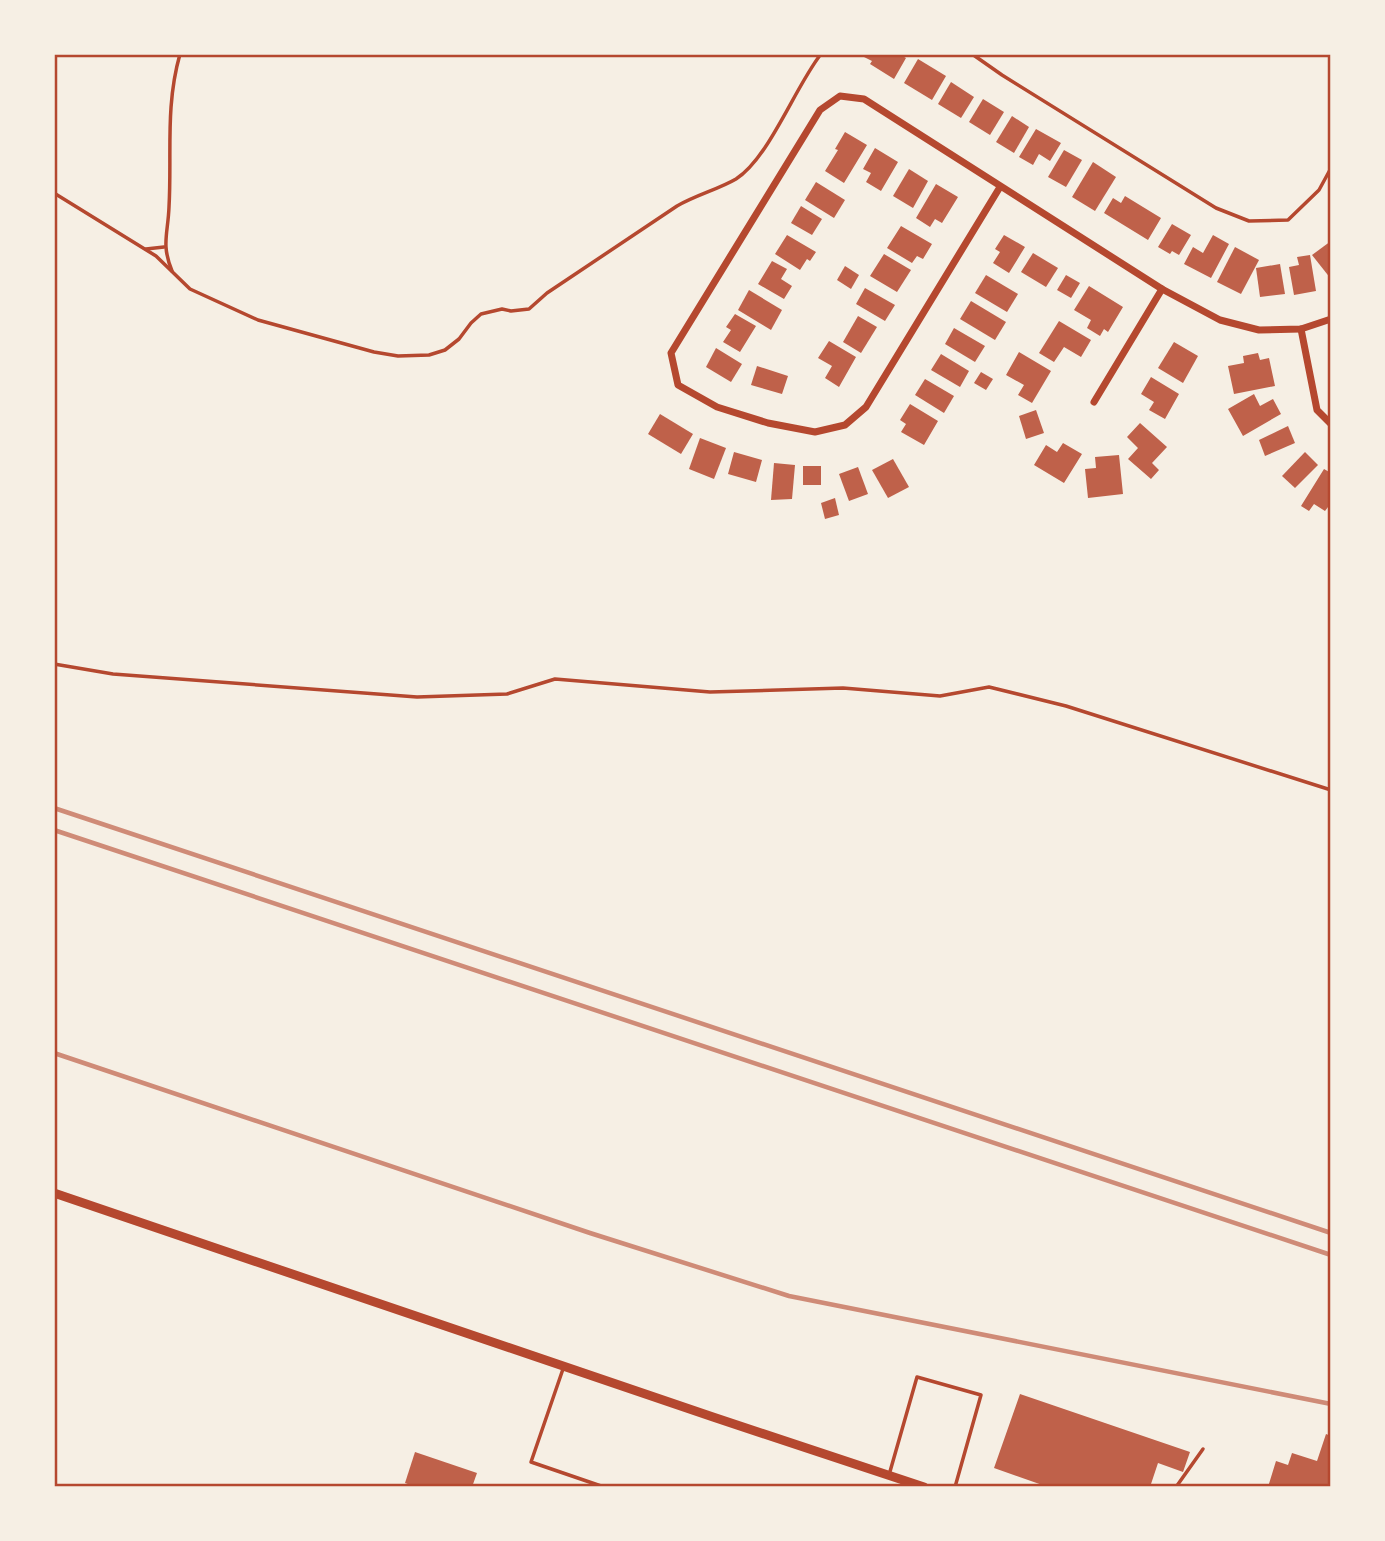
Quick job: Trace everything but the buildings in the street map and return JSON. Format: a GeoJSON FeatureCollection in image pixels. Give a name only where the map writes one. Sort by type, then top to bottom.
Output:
{"type":"FeatureCollection","features":[{"type":"Feature","properties":{"kind":"street"},"geometry":{"type":"LineString","coordinates":[[1000,187],[866,407],[845,425],[815,432],[768,423],[717,407],[678,385],[671,353],[820,110],[840,96],[864,99],[1161,289],[1220,320],[1259,330],[1301,329],[1331,319]]}},
{"type":"Feature","properties":{"kind":"street"},"geometry":{"type":"LineString","coordinates":[[1094,402],[1161,289]]}},
{"type":"Feature","properties":{"kind":"street"},"geometry":{"type":"LineString","coordinates":[[1301,329],[1317,410],[1331,424]]}},
{"type":"Feature","properties":{"kind":"street"},"geometry":{"type":"LineString","coordinates":[[54,1193],[888,1475],[905,1484],[924,1487]]}},
{"type":"Feature","properties":{"kind":"lane"},"geometry":{"type":"LineString","coordinates":[[173,273],[164,247],[169,206],[171,96],[180,54]]}},
{"type":"Feature","properties":{"kind":"lane"},"geometry":{"type":"LineString","coordinates":[[54,193],[156,256],[190,289],[258,320],[374,352],[398,356],[429,355],[445,350],[459,339],[481,314],[502,309],[511,312],[528,309],[547,293],[677,206],[697,194],[737,178],[763,150],[809,69],[821,54]]}},
{"type":"Feature","properties":{"kind":"lane"},"geometry":{"type":"LineString","coordinates":[[972,54],[1216,208],[1249,221],[1287,220],[1319,190],[1331,168]]}},
{"type":"Feature","properties":{"kind":"lane"},"geometry":{"type":"LineString","coordinates":[[143,249],[164,247]]}},
{"type":"Feature","properties":{"kind":"lane"},"geometry":{"type":"LineString","coordinates":[[54,664],[113,674],[417,697],[507,694],[555,680],[710,692],[843,688],[940,696],[989,687],[1066,706],[1331,790]]}},
{"type":"Feature","properties":{"kind":"lane"},"geometry":{"type":"LineString","coordinates":[[564,1367],[531,1462],[604,1487]]}},
{"type":"Feature","properties":{"kind":"lane"},"geometry":{"type":"LineString","coordinates":[[888,1475],[917,1377],[981,1395],[955,1487]]}},
{"type":"Feature","properties":{"kind":"lane"},"geometry":{"type":"LineString","coordinates":[[1176,1487],[1203,1449]]}},
{"type":"Feature","properties":{"kind":"railway"},"geometry":{"type":"LineString","coordinates":[[54,808],[1331,1233]]}},
{"type":"Feature","properties":{"kind":"railway"},"geometry":{"type":"LineString","coordinates":[[54,830],[1331,1255]]}},
{"type":"Feature","properties":{"kind":"railway"},"geometry":{"type":"LineString","coordinates":[[54,1053],[590,1233],[789,1296],[1331,1404]]}}]}
